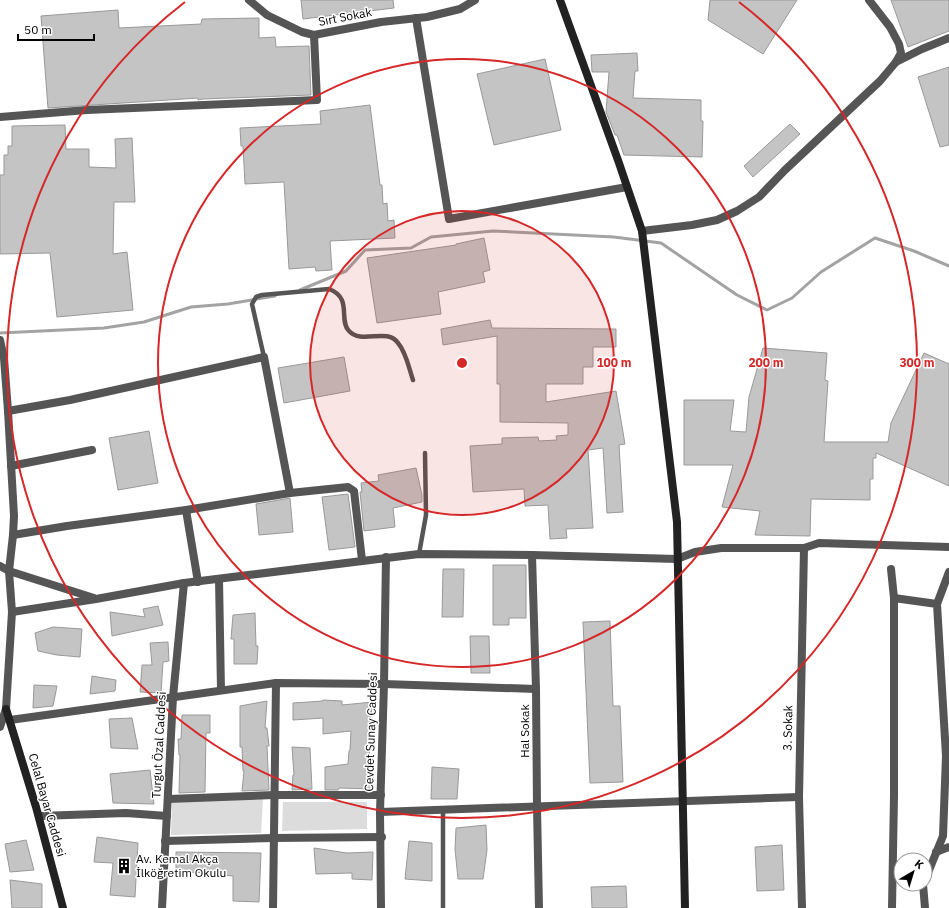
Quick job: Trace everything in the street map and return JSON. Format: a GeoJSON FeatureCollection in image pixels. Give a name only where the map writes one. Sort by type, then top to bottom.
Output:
{"type":"FeatureCollection","features":[{"type":"Feature","properties":{"kind":"street","name":"Sırt Sokak"},"geometry":{"type":"LineString","coordinates":[[249,0],[267,15],[302,32],[314,35],[460,9],[475,0]]}},
{"type":"Feature","properties":{"kind":"street"},"geometry":{"type":"LineString","coordinates":[[560,0],[642,231],[676,522],[678,560],[684,908]]}},
{"type":"Feature","properties":{"kind":"street"},"geometry":{"type":"LineString","coordinates":[[642,231],[692,225],[717,220],[736,211],[759,196],[880,81],[896,62],[901,53],[899,44],[890,27],[869,0]]}},
{"type":"Feature","properties":{"kind":"street"},"geometry":{"type":"LineString","coordinates":[[416,18],[449,219],[627,187]]}},
{"type":"Feature","properties":{"kind":"street"},"geometry":{"type":"LineString","coordinates":[[0,117],[87,110],[317,100],[314,35]]}},
{"type":"Feature","properties":{"kind":"street"},"geometry":{"type":"LineString","coordinates":[[896,62],[949,38]]}},
{"type":"Feature","properties":{"kind":"street"},"geometry":{"type":"LineString","coordinates":[[0,340],[4,358],[14,516],[9,571],[12,612],[6,709],[0,726]]}},
{"type":"Feature","properties":{"kind":"street"},"geometry":{"type":"LineString","coordinates":[[8,411],[70,400],[264,357],[290,493]]}},
{"type":"Feature","properties":{"kind":"street"},"geometry":{"type":"LineString","coordinates":[[11,466],[92,450]]}},
{"type":"Feature","properties":{"kind":"street"},"geometry":{"type":"LineString","coordinates":[[13,535],[186,510],[290,493],[348,487],[354,491],[362,560]]}},
{"type":"Feature","properties":{"kind":"street"},"geometry":{"type":"LineString","coordinates":[[186,510],[198,582]]}},
{"type":"Feature","properties":{"kind":"street"},"geometry":{"type":"LineString","coordinates":[[12,612],[184,583],[419,554],[532,555],[678,560],[695,552],[721,548],[804,548],[819,543],[949,547]]}},
{"type":"Feature","properties":{"kind":"street","name":"3. Sokak"},"geometry":{"type":"LineString","coordinates":[[802,908],[799,797],[804,548]]}},
{"type":"Feature","properties":{"kind":"street","name":"Hal Sokak"},"geometry":{"type":"LineString","coordinates":[[532,555],[536,689],[539,908]]}},
{"type":"Feature","properties":{"kind":"street","name":"Cevdet Sunay Caddesi"},"geometry":{"type":"LineString","coordinates":[[381,908],[382,837],[380,812],[386,557]]}},
{"type":"Feature","properties":{"kind":"street"},"geometry":{"type":"LineString","coordinates":[[0,566],[9,571],[96,599]]}},
{"type":"Feature","properties":{"kind":"street"},"geometry":{"type":"LineString","coordinates":[[891,569],[894,598],[894,796],[892,908]]}},
{"type":"Feature","properties":{"kind":"street"},"geometry":{"type":"LineString","coordinates":[[933,860],[943,836],[946,756],[937,604],[949,572]]}},
{"type":"Feature","properties":{"kind":"street"},"geometry":{"type":"LineString","coordinates":[[219,579],[221,690]]}},
{"type":"Feature","properties":{"kind":"street","name":"Turgut Özal Caddesi"},"geometry":{"type":"LineString","coordinates":[[162,908],[174,696],[184,583]]}},
{"type":"Feature","properties":{"kind":"street"},"geometry":{"type":"LineString","coordinates":[[894,598],[937,604]]}},
{"type":"Feature","properties":{"kind":"street"},"geometry":{"type":"LineString","coordinates":[[10,720],[276,683],[384,684],[536,689]]}},
{"type":"Feature","properties":{"kind":"street"},"geometry":{"type":"LineString","coordinates":[[273,908],[276,683]]}},
{"type":"Feature","properties":{"kind":"street","name":"Celal Bayar Caddesi"},"geometry":{"type":"LineString","coordinates":[[6,709],[38,816],[63,908]]}},
{"type":"Feature","properties":{"kind":"street"},"geometry":{"type":"LineString","coordinates":[[168,799],[274,795],[381,795]]}},
{"type":"Feature","properties":{"kind":"street"},"geometry":{"type":"LineString","coordinates":[[380,812],[799,797]]}},
{"type":"Feature","properties":{"kind":"street"},"geometry":{"type":"LineString","coordinates":[[38,816],[126,812],[167,816]]}},
{"type":"Feature","properties":{"kind":"street"},"geometry":{"type":"LineString","coordinates":[[165,841],[382,837]]}},
{"type":"Feature","properties":{"kind":"street"},"geometry":{"type":"LineString","coordinates":[[936,852],[949,847]]}},
{"type":"Feature","properties":{"kind":"street"},"geometry":{"type":"LineString","coordinates":[[924,892],[925,908]]}},
{"type":"Feature","properties":{"kind":"lane"},"geometry":{"type":"LineString","coordinates":[[264,357],[252,304],[256,297],[262,295],[329,289],[340,297],[346,328],[352,334],[360,337],[387,336],[396,340],[401,348],[413,380]]}},
{"type":"Feature","properties":{"kind":"lane"},"geometry":{"type":"LineString","coordinates":[[419,554],[426,515],[425,453]]}},
{"type":"Feature","properties":{"kind":"lane"},"geometry":{"type":"LineString","coordinates":[[442,810],[443,908]]}},
{"type":"Feature","properties":{"kind":"shaded area"},"geometry":{"type":"Polygon","coordinates":[[[263,798],[261,833],[171,835],[172,802],[263,798]]]}},
{"type":"Feature","properties":{"kind":"shaded area"},"geometry":{"type":"Polygon","coordinates":[[[283,802],[367,802],[367,829],[282,831],[283,802]]]}},
{"type":"Feature","properties":{"kind":"building"},"geometry":{"type":"Polygon","coordinates":[[[301,0],[393,0],[394,8],[303,19],[301,0]]]}},
{"type":"Feature","properties":{"kind":"building"},"geometry":{"type":"Polygon","coordinates":[[[710,0],[797,0],[763,54],[708,20],[710,0]]]}},
{"type":"Feature","properties":{"kind":"building"},"geometry":{"type":"Polygon","coordinates":[[[891,0],[949,0],[949,31],[908,47],[891,0]]]}},
{"type":"Feature","properties":{"kind":"building"},"geometry":{"type":"Polygon","coordinates":[[[118,10],[119,28],[201,24],[202,19],[259,18],[259,38],[275,37],[276,47],[309,46],[311,95],[198,100],[198,98],[48,108],[41,16],[118,10]]]}},
{"type":"Feature","properties":{"kind":"building"},"geometry":{"type":"Polygon","coordinates":[[[637,53],[638,71],[635,71],[633,98],[701,100],[701,121],[703,121],[702,157],[624,155],[617,135],[615,135],[606,112],[609,72],[592,72],[591,55],[637,53]]]}},
{"type":"Feature","properties":{"kind":"building"},"geometry":{"type":"Polygon","coordinates":[[[545,59],[561,130],[494,145],[477,74],[545,59]]]}},
{"type":"Feature","properties":{"kind":"building"},"geometry":{"type":"Polygon","coordinates":[[[949,67],[949,145],[940,147],[918,77],[949,67]]]}},
{"type":"Feature","properties":{"kind":"building"},"geometry":{"type":"Polygon","coordinates":[[[370,105],[380,185],[382,185],[383,204],[387,203],[388,221],[394,220],[395,238],[330,241],[332,270],[316,271],[315,267],[289,269],[284,182],[245,184],[243,146],[241,146],[240,128],[321,124],[320,111],[370,105]]]}},
{"type":"Feature","properties":{"kind":"building"},"geometry":{"type":"Polygon","coordinates":[[[790,124],[800,134],[753,177],[744,166],[790,124]]]}},
{"type":"Feature","properties":{"kind":"building"},"geometry":{"type":"Polygon","coordinates":[[[65,125],[66,149],[89,149],[89,167],[116,168],[115,139],[132,138],[135,202],[114,202],[113,254],[127,252],[133,310],[57,317],[50,253],[0,254],[0,175],[4,175],[4,155],[8,155],[8,146],[12,146],[12,126],[65,125]]]}},
{"type":"Feature","properties":{"kind":"building"},"geometry":{"type":"Polygon","coordinates":[[[484,238],[490,270],[483,272],[485,282],[438,292],[441,314],[377,323],[367,258],[456,245],[484,238]]]}},
{"type":"Feature","properties":{"kind":"building"},"geometry":{"type":"Polygon","coordinates":[[[490,320],[492,328],[616,329],[616,347],[593,347],[593,367],[583,367],[583,384],[546,384],[546,402],[616,391],[625,444],[619,445],[623,512],[607,513],[603,448],[588,450],[593,528],[566,529],[567,538],[550,539],[548,505],[525,506],[524,489],[473,492],[470,446],[502,444],[502,438],[538,437],[539,441],[557,440],[556,436],[568,435],[568,423],[500,422],[500,384],[497,384],[497,336],[443,345],[441,329],[490,320]]]}},
{"type":"Feature","properties":{"kind":"building"},"geometry":{"type":"Polygon","coordinates":[[[763,348],[827,353],[825,380],[828,381],[824,442],[888,442],[891,423],[924,353],[949,364],[949,486],[876,453],[876,458],[873,458],[873,479],[870,479],[870,500],[811,499],[810,536],[755,535],[760,511],[722,507],[733,465],[684,465],[684,400],[734,400],[730,431],[746,432],[749,397],[763,348]]]}},
{"type":"Feature","properties":{"kind":"building"},"geometry":{"type":"Polygon","coordinates":[[[344,357],[350,391],[284,403],[278,368],[344,357]]]}},
{"type":"Feature","properties":{"kind":"building"},"geometry":{"type":"Polygon","coordinates":[[[149,431],[158,483],[118,490],[109,438],[149,431]]]}},
{"type":"Feature","properties":{"kind":"building"},"geometry":{"type":"Polygon","coordinates":[[[416,468],[422,495],[422,502],[393,508],[395,527],[364,531],[360,492],[362,492],[361,483],[379,481],[378,475],[416,468]]]}},
{"type":"Feature","properties":{"kind":"building"},"geometry":{"type":"Polygon","coordinates":[[[348,494],[355,547],[329,550],[322,497],[348,494]]]}},
{"type":"Feature","properties":{"kind":"building"},"geometry":{"type":"Polygon","coordinates":[[[290,498],[293,532],[259,535],[256,504],[290,498]]]}},
{"type":"Feature","properties":{"kind":"building"},"geometry":{"type":"Polygon","coordinates":[[[493,565],[526,565],[526,618],[509,618],[509,625],[493,625],[493,565]]]}},
{"type":"Feature","properties":{"kind":"building"},"geometry":{"type":"Polygon","coordinates":[[[443,569],[464,569],[463,617],[442,617],[443,569]]]}},
{"type":"Feature","properties":{"kind":"building"},"geometry":{"type":"Polygon","coordinates":[[[158,606],[163,625],[112,636],[110,612],[145,617],[143,609],[158,606]]]}},
{"type":"Feature","properties":{"kind":"building"},"geometry":{"type":"Polygon","coordinates":[[[255,613],[256,646],[258,646],[257,664],[234,664],[234,639],[231,639],[233,615],[255,613]]]}},
{"type":"Feature","properties":{"kind":"building"},"geometry":{"type":"Polygon","coordinates":[[[610,621],[613,706],[620,706],[623,782],[590,783],[583,622],[610,621]]]}},
{"type":"Feature","properties":{"kind":"building"},"geometry":{"type":"Polygon","coordinates":[[[53,627],[82,629],[80,657],[57,655],[38,651],[35,633],[53,627]]]}},
{"type":"Feature","properties":{"kind":"building"},"geometry":{"type":"Polygon","coordinates":[[[470,636],[489,636],[490,673],[471,673],[470,636]]]}},
{"type":"Feature","properties":{"kind":"building"},"geometry":{"type":"Polygon","coordinates":[[[168,642],[169,661],[163,662],[161,693],[140,692],[142,665],[152,665],[150,643],[168,642]]]}},
{"type":"Feature","properties":{"kind":"building"},"geometry":{"type":"Polygon","coordinates":[[[92,676],[116,680],[115,691],[90,694],[92,676]]]}},
{"type":"Feature","properties":{"kind":"building"},"geometry":{"type":"Polygon","coordinates":[[[34,685],[57,686],[53,706],[33,708],[34,685]]]}},
{"type":"Feature","properties":{"kind":"building"},"geometry":{"type":"Polygon","coordinates":[[[323,700],[342,701],[342,705],[373,702],[369,728],[372,729],[371,747],[369,747],[371,774],[373,775],[373,789],[339,788],[338,790],[325,790],[325,767],[348,764],[351,731],[323,734],[323,718],[293,720],[293,703],[323,700]]]}},
{"type":"Feature","properties":{"kind":"building"},"geometry":{"type":"Polygon","coordinates":[[[267,701],[265,728],[267,728],[269,746],[267,746],[269,790],[242,791],[244,771],[242,747],[240,747],[240,706],[267,701]]]}},
{"type":"Feature","properties":{"kind":"building"},"geometry":{"type":"Polygon","coordinates":[[[182,715],[210,715],[210,733],[206,733],[205,792],[179,793],[180,755],[178,739],[181,739],[182,715]]]}},
{"type":"Feature","properties":{"kind":"building"},"geometry":{"type":"Polygon","coordinates":[[[132,718],[138,749],[111,748],[109,719],[132,718]]]}},
{"type":"Feature","properties":{"kind":"building"},"geometry":{"type":"Polygon","coordinates":[[[292,747],[310,748],[312,789],[292,790],[294,775],[292,747]]]}},
{"type":"Feature","properties":{"kind":"building"},"geometry":{"type":"Polygon","coordinates":[[[432,767],[459,769],[457,799],[431,799],[432,767]]]}},
{"type":"Feature","properties":{"kind":"building"},"geometry":{"type":"Polygon","coordinates":[[[150,770],[154,804],[113,803],[110,774],[150,770]]]}},
{"type":"Feature","properties":{"kind":"building"},"geometry":{"type":"Polygon","coordinates":[[[486,825],[487,850],[483,879],[458,879],[455,849],[456,828],[486,825]]]}},
{"type":"Feature","properties":{"kind":"building","name":"Av. Kemal Akça İlköğretim Okulu"},"geometry":{"type":"Polygon","coordinates":[[[97,837],[138,843],[135,897],[110,895],[113,863],[94,862],[97,837]]]}},
{"type":"Feature","properties":{"kind":"building"},"geometry":{"type":"Polygon","coordinates":[[[26,840],[34,870],[10,872],[5,844],[26,840]]]}},
{"type":"Feature","properties":{"kind":"building"},"geometry":{"type":"Polygon","coordinates":[[[409,841],[432,843],[432,881],[405,879],[409,841]]]}},
{"type":"Feature","properties":{"kind":"building"},"geometry":{"type":"Polygon","coordinates":[[[782,845],[784,890],[757,891],[755,847],[782,845]]]}},
{"type":"Feature","properties":{"kind":"building"},"geometry":{"type":"Polygon","coordinates":[[[314,848],[347,853],[373,852],[372,880],[352,879],[352,873],[316,874],[314,848]]]}},
{"type":"Feature","properties":{"kind":"building"},"geometry":{"type":"Polygon","coordinates":[[[176,852],[261,853],[259,902],[233,901],[233,876],[223,875],[223,873],[176,872],[176,852]]]}},
{"type":"Feature","properties":{"kind":"building"},"geometry":{"type":"Polygon","coordinates":[[[10,880],[42,884],[42,908],[12,908],[10,880]]]}},
{"type":"Feature","properties":{"kind":"building"},"geometry":{"type":"Polygon","coordinates":[[[626,886],[627,908],[592,908],[591,887],[626,886]]]}},
{"type":"Feature","properties":{"kind":"waterway"},"geometry":{"type":"LineString","coordinates":[[300,290],[346,271],[365,250],[411,248],[431,237],[493,231],[614,237],[661,243],[737,295],[767,310],[792,298],[821,272],[875,238],[914,251],[949,266]]}},
{"type":"Feature","properties":{"kind":"waterway"},"geometry":{"type":"LineString","coordinates":[[0,333],[104,328],[144,322],[191,307],[228,304],[275,296]]}},
{"type":"Feature","properties":{"kind":"place","name":"Av. Kemal Akça İlköğretim Okulu"},"geometry":{"type":"Point","coordinates":[124,866]}}]}
